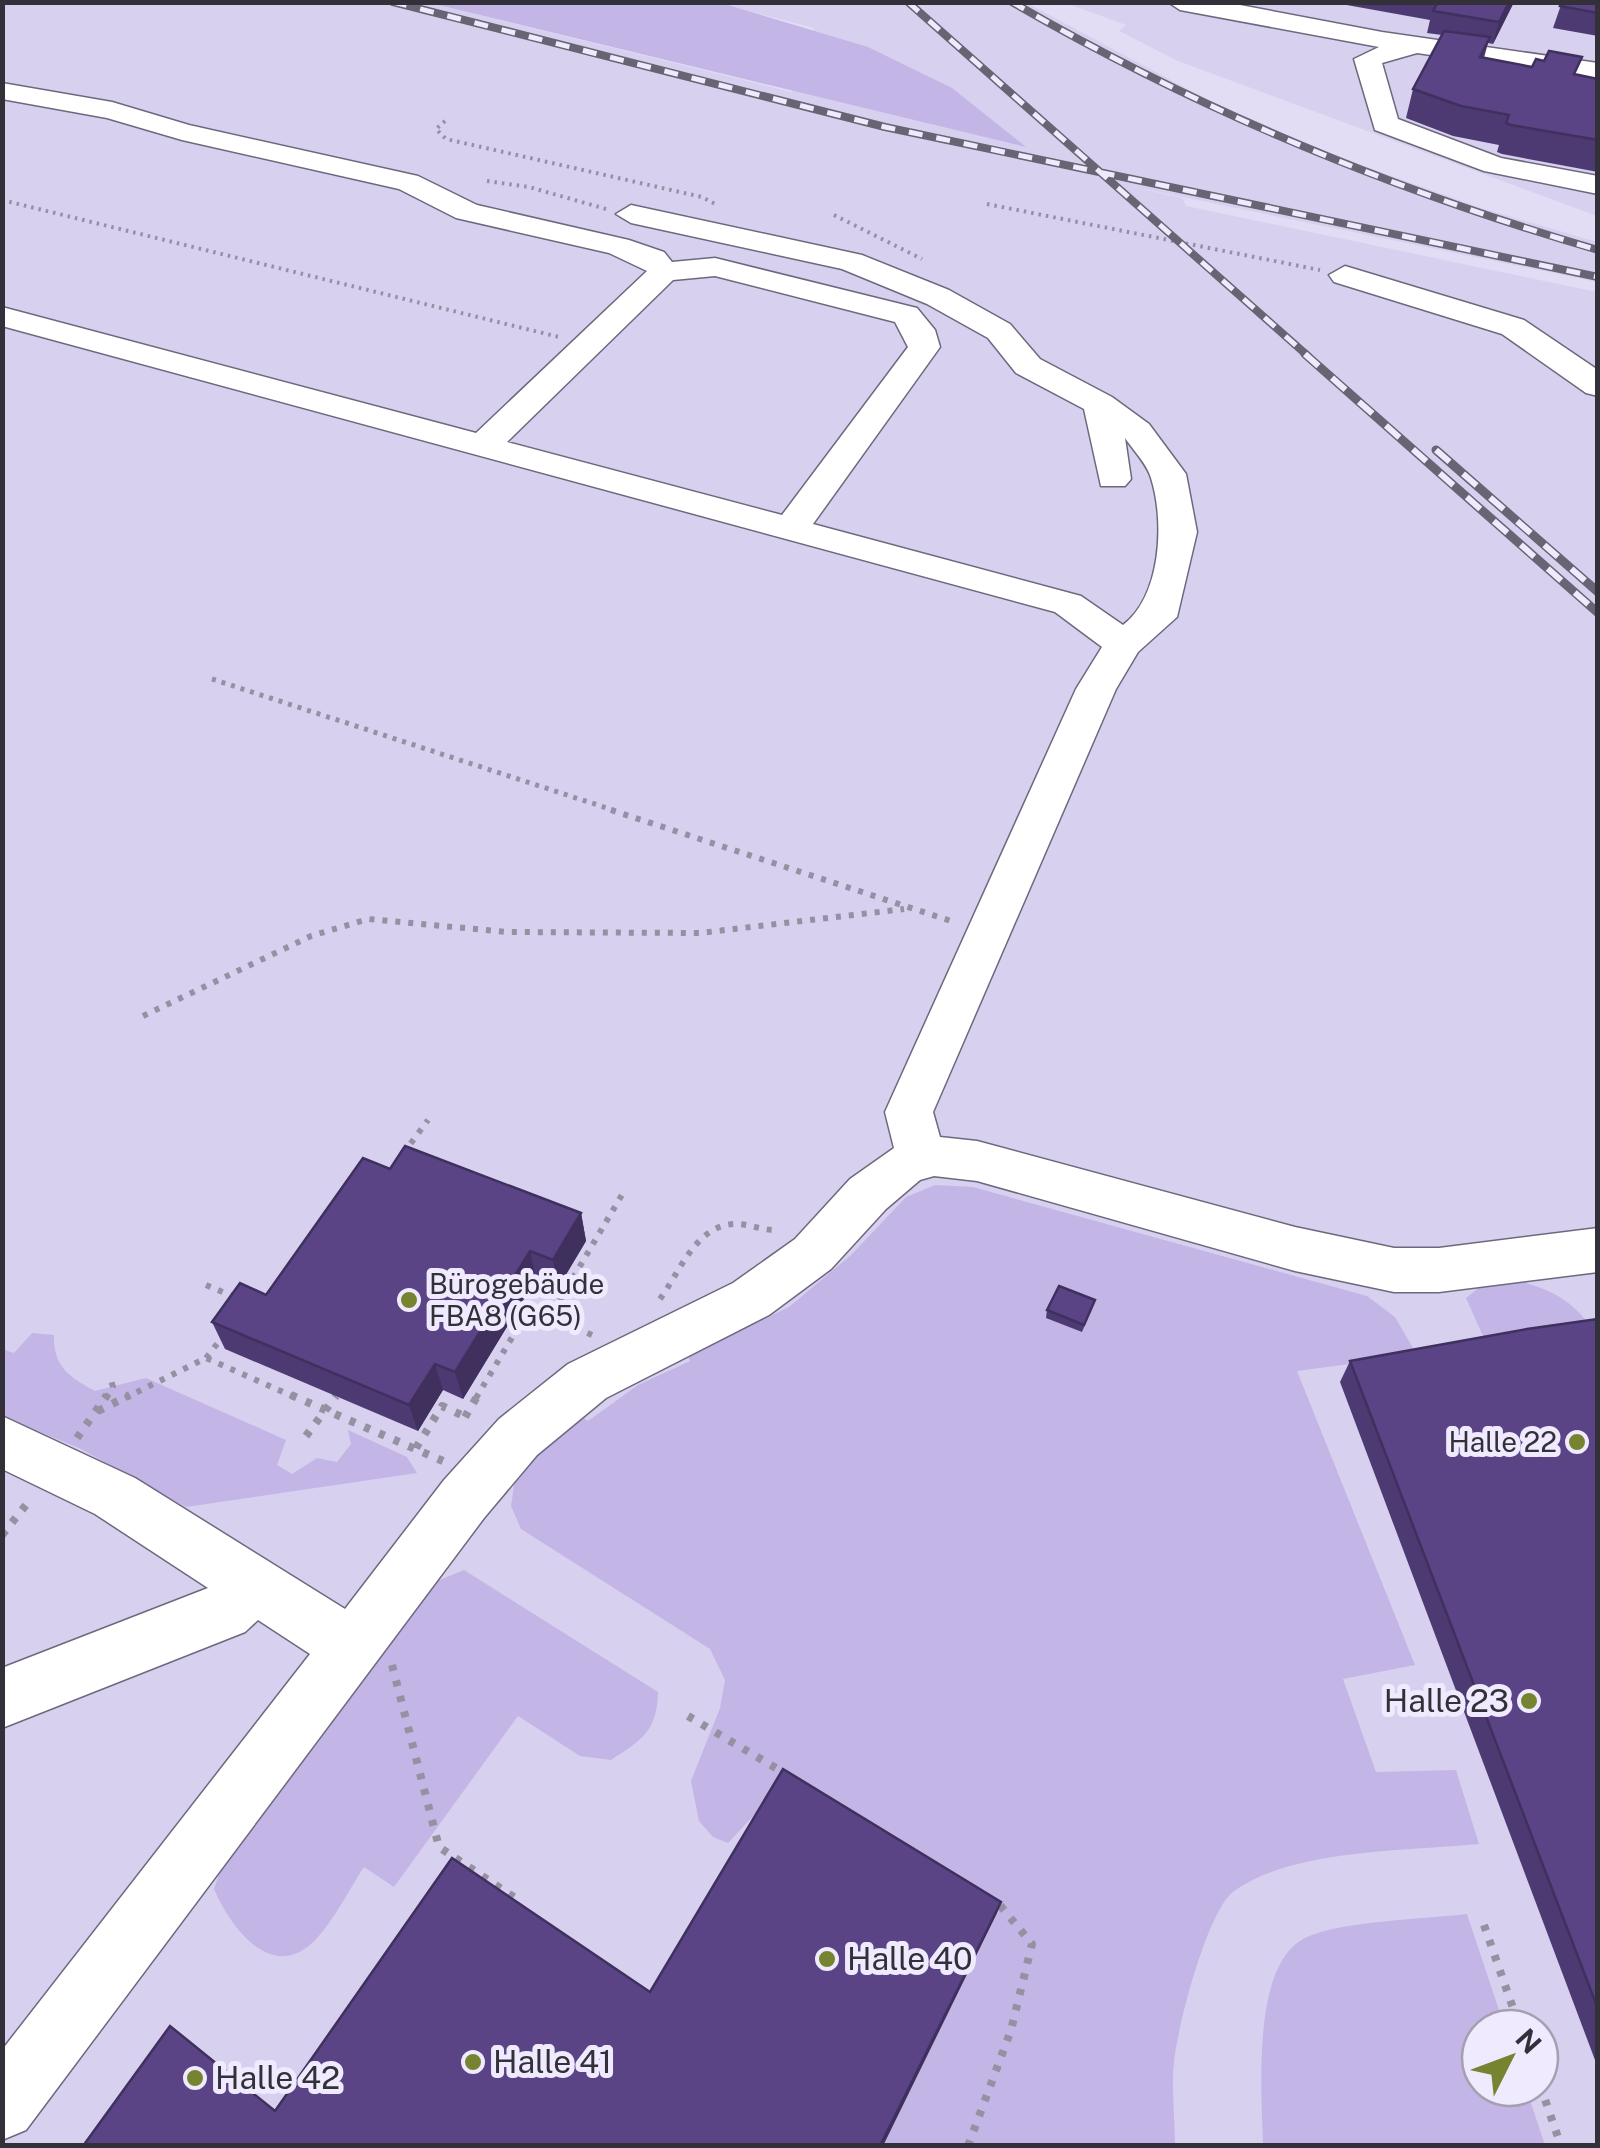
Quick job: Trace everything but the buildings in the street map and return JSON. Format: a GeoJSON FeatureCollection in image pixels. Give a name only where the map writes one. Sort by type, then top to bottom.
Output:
{"type":"FeatureCollection","features":[{"type":"Feature","properties":{"kind":"lane"},"geometry":{"type":"LineString","coordinates":[[1180,2],[1416,45],[1598,70]]}},
{"type":"Feature","properties":{"kind":"lane"},"geometry":{"type":"LineString","coordinates":[[1416,45],[1368,60],[1385,124],[1494,165],[1598,185]]}},
{"type":"Feature","properties":{"kind":"lane"},"geometry":{"type":"LineString","coordinates":[[2,90],[112,110],[182,132],[408,182],[467,212],[618,246],[653,259],[664,272]]}},
{"type":"Feature","properties":{"kind":"lane"},"geometry":{"type":"LineString","coordinates":[[632,214],[850,262],[938,297],[999,331],[1028,366],[1100,404],[1137,431],[1168,474],[1179,532],[1158,616],[1123,644],[1096,690],[986,932],[909,1112],[921,1160]]}},
{"type":"Feature","properties":{"kind":"lane"},"geometry":{"type":"LineString","coordinates":[[483,446],[664,272],[715,266],[906,316],[919,330],[924,347],[790,530]]}},
{"type":"Feature","properties":{"kind":"lane"},"geometry":{"type":"LineString","coordinates":[[1345,275],[1513,327],[1598,386]]}},
{"type":"Feature","properties":{"kind":"lane"},"geometry":{"type":"LineString","coordinates":[[2,316],[1068,604],[1123,644]]}},
{"type":"Feature","properties":{"kind":"lane"},"geometry":{"type":"LineString","coordinates":[[1100,404],[1111,466],[1154,454]]}},
{"type":"Feature","properties":{"kind":"lane"},"geometry":{"type":"LineString","coordinates":[[13,2071],[367,1632],[464,1499],[518,1438],[586,1382],[751,1299],[812,1254],[868,1194],[904,1164],[934,1156],[977,1161],[1295,1249],[1394,1270],[1439,1270],[1598,1250]]}},
{"type":"Feature","properties":{"kind":"lane"},"geometry":{"type":"LineString","coordinates":[[2,1441],[116,1496],[258,1584],[367,1632]]}},
{"type":"Feature","properties":{"kind":"lane"},"geometry":{"type":"LineString","coordinates":[[2,1698],[224,1612],[258,1584]]}},
{"type":"Feature","properties":{"kind":"path"},"geometry":{"type":"LineString","coordinates":[[487,182],[530,187],[632,214]]}},
{"type":"Feature","properties":{"kind":"path"},"geometry":{"type":"LineString","coordinates":[[2,200],[589,344]]}},
{"type":"Feature","properties":{"kind":"path"},"geometry":{"type":"LineString","coordinates":[[988,204],[1345,275]]}},
{"type":"Feature","properties":{"kind":"path"},"geometry":{"type":"LineString","coordinates":[[212,679],[986,932]]}},
{"type":"Feature","properties":{"kind":"path"},"geometry":{"type":"LineString","coordinates":[[143,1016],[311,936],[368,920],[507,932],[700,933],[910,908]]}},
{"type":"Feature","properties":{"kind":"path"},"geometry":{"type":"LineString","coordinates":[[396,1164],[428,1120]]}},
{"type":"Feature","properties":{"kind":"path"},"geometry":{"type":"LineString","coordinates":[[550,1317],[624,1192]]}},
{"type":"Feature","properties":{"kind":"path"},"geometry":{"type":"LineString","coordinates":[[206,1285],[249,1302]]}},
{"type":"Feature","properties":{"kind":"path"},"geometry":{"type":"LineString","coordinates":[[416,1448],[442,1406],[468,1418],[529,1309],[595,1336],[620,1364]]}},
{"type":"Feature","properties":{"kind":"path"},"geometry":{"type":"LineString","coordinates":[[98,1411],[206,1358],[228,1330]]}},
{"type":"Feature","properties":{"kind":"path"},"geometry":{"type":"LineString","coordinates":[[206,1358],[429,1453]]}},
{"type":"Feature","properties":{"kind":"path"},"geometry":{"type":"LineString","coordinates":[[306,1436],[336,1396]]}},
{"type":"Feature","properties":{"kind":"path"},"geometry":{"type":"LineString","coordinates":[[367,1632],[439,1846],[521,1902],[516,1910]]}},
{"type":"Feature","properties":{"kind":"path"},"geometry":{"type":"LineString","coordinates":[[688,1716],[804,1785]]}},
{"type":"Feature","properties":{"kind":"path"},"geometry":{"type":"LineString","coordinates":[[968,2146],[1011,2030],[1032,1944],[1001,1902],[987,1894]]}},
{"type":"Feature","properties":{"kind":"path"},"geometry":{"type":"LineString","coordinates":[[1484,1924],[1513,2008]]}},
{"type":"Feature","properties":{"kind":"path"},"geometry":{"type":"LineString","coordinates":[[1548,2108],[1561,2146]]}},
{"type":"Feature","properties":{"kind":"shaded area"},"geometry":{"type":"Polygon","coordinates":[[[718,2],[868,47],[952,88],[1026,147],[430,3],[718,2]]]}},
{"type":"Feature","properties":{"kind":"shaded area"},"geometry":{"type":"Polygon","coordinates":[[[3,3],[430,3],[792,92],[814,28],[718,3],[1027,3],[1208,100],[1336,156],[1481,208],[1597,242],[1597,282],[1124,185],[1182,198],[1186,206],[1597,292],[1597,2145],[3,2146],[3,3]]]}},
{"type":"Feature","properties":{"kind":"shaded area"},"geometry":{"type":"Polygon","coordinates":[[[1066,3],[1597,3],[1597,216],[1178,61],[1119,31],[1126,25],[1066,3]]]}},
{"type":"Feature","properties":{"kind":"shaded area"},"geometry":{"type":"Polygon","coordinates":[[[935,1185],[973,1187],[1367,1296],[1395,1317],[1417,1355],[1297,1371],[1415,1665],[1343,1679],[1376,1772],[1456,1770],[1479,1844],[1318,1860],[1258,1877],[1234,1891],[1204,1944],[1181,2022],[1173,2072],[1175,2145],[883,2145],[996,1915],[783,1784],[728,1843],[713,1837],[699,1821],[691,1781],[720,1708],[725,1680],[710,1649],[521,1529],[511,1506],[517,1465],[577,1413],[588,1421],[638,1385],[690,1361],[688,1356],[789,1307],[851,1255],[906,1197],[935,1185]]]}},
{"type":"Feature","properties":{"kind":"shaded area"},"geometry":{"type":"Polygon","coordinates":[[[1520,1281],[1565,1300],[1597,1337],[1491,1354],[1466,1298],[1481,1286],[1520,1281]]]}},
{"type":"Feature","properties":{"kind":"shaded area"},"geometry":{"type":"Polygon","coordinates":[[[32,1333],[54,1335],[56,1355],[64,1369],[95,1391],[146,1378],[286,1440],[277,1465],[292,1474],[317,1458],[337,1462],[351,1444],[348,1430],[407,1457],[417,1473],[186,1507],[79,1448],[3,1417],[2,1349],[14,1353],[32,1333]]]}},
{"type":"Feature","properties":{"kind":"shaded area"},"geometry":{"type":"Polygon","coordinates":[[[464,1570],[658,1692],[651,1725],[639,1740],[611,1760],[580,1756],[518,1716],[394,1887],[364,1867],[333,1918],[311,1944],[295,1954],[265,1952],[240,1931],[214,1889],[228,1849],[416,1600],[437,1581],[464,1570]]]}},
{"type":"Feature","properties":{"kind":"shaded area"},"geometry":{"type":"Polygon","coordinates":[[[1467,1914],[1498,2008],[1460,2008],[1460,2108],[1533,2108],[1545,2145],[1263,2145],[1263,2032],[1276,1973],[1289,1951],[1307,1937],[1385,1921],[1467,1914]]]}},
{"type":"Feature","properties":{"kind":"railway"},"geometry":{"type":"LineString","coordinates":[[393,2],[885,127],[1100,172]]}},
{"type":"Feature","properties":{"kind":"railway"},"geometry":{"type":"LineString","coordinates":[[908,2],[1100,172]]}},
{"type":"Feature","properties":{"kind":"railway"},"geometry":{"type":"LineString","coordinates":[[1012,2],[1153,78],[1298,144],[1446,201],[1598,250]]}},
{"type":"Feature","properties":{"kind":"railway"},"geometry":{"type":"LineString","coordinates":[[1100,172],[1598,277]]}},
{"type":"Feature","properties":{"kind":"railway"},"geometry":{"type":"LineString","coordinates":[[1100,172],[1308,356]]}},
{"type":"Feature","properties":{"kind":"railway"},"geometry":{"type":"LineString","coordinates":[[1305,354],[1598,613]]}},
{"type":"Feature","properties":{"kind":"railway"},"geometry":{"type":"LineString","coordinates":[[1436,450],[1598,592]]}},
{"type":"Feature","properties":{"kind":"place","name":"Bürogebäude FBA8 (G65)"},"geometry":{"type":"Point","coordinates":[409,1300]}},
{"type":"Feature","properties":{"kind":"place","name":"Halle 22"},"geometry":{"type":"Point","coordinates":[1577,1442]}},
{"type":"Feature","properties":{"kind":"place","name":"Halle 23"},"geometry":{"type":"Point","coordinates":[1529,1701]}},
{"type":"Feature","properties":{"kind":"place","name":"Halle 40"},"geometry":{"type":"Point","coordinates":[827,1959]}},
{"type":"Feature","properties":{"kind":"place","name":"Halle 41"},"geometry":{"type":"Point","coordinates":[473,2062]}},
{"type":"Feature","properties":{"kind":"place","name":"Halle 42"},"geometry":{"type":"Point","coordinates":[195,2078]}}]}
